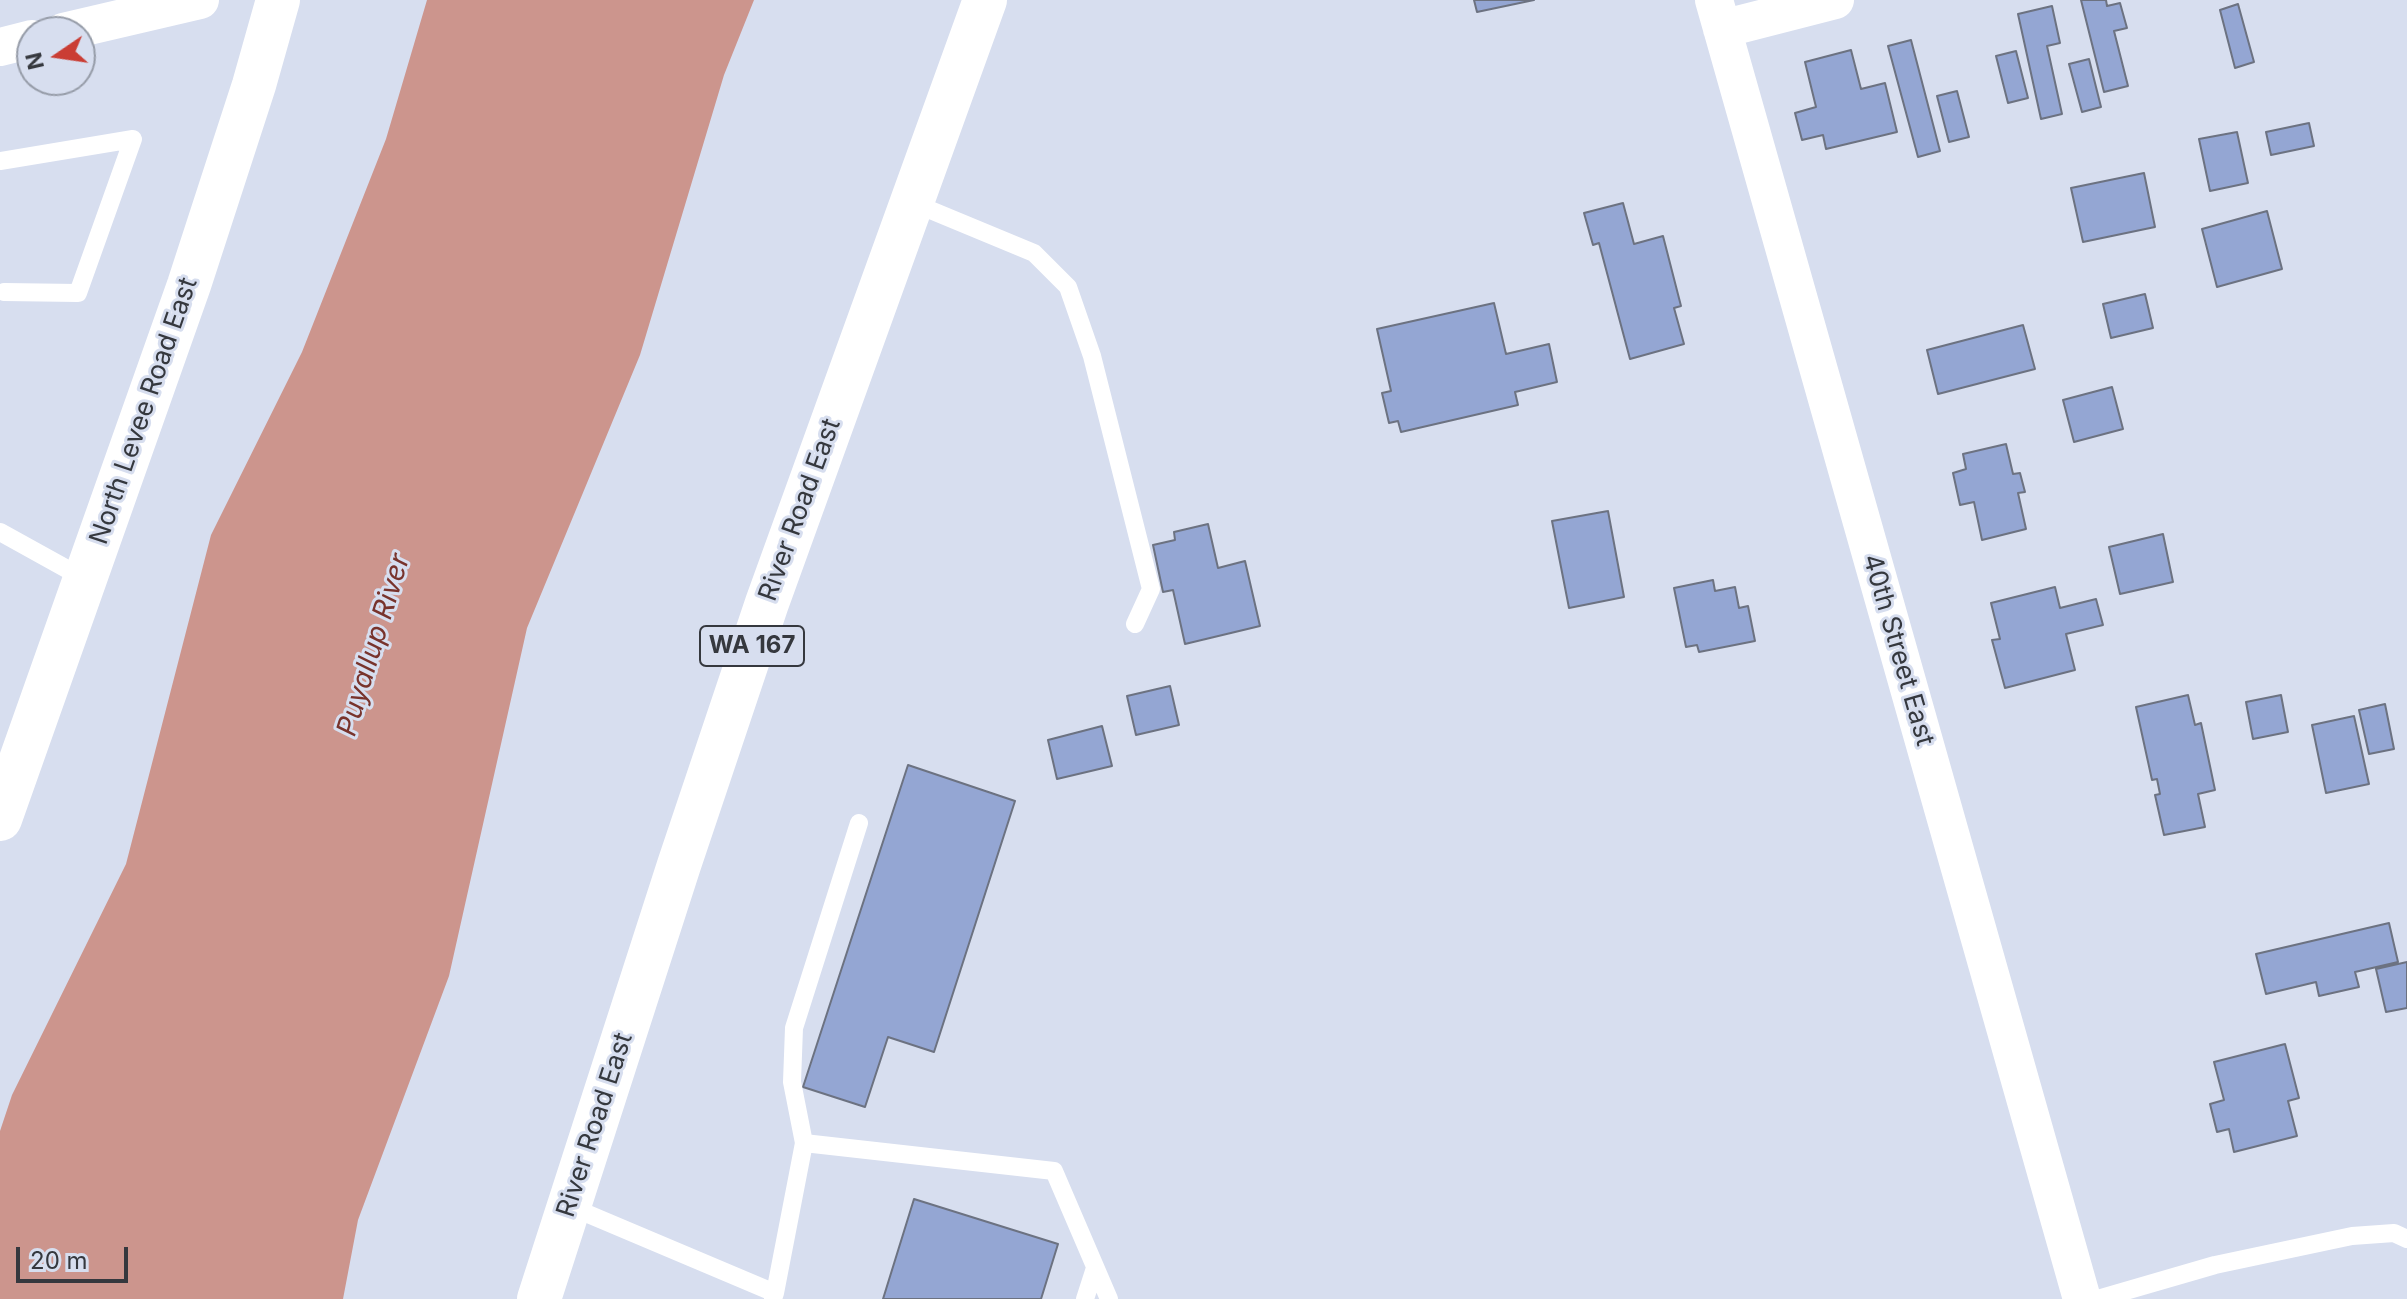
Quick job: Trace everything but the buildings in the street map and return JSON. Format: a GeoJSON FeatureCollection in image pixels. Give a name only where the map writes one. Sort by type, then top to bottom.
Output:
{"type":"FeatureCollection","features":[{"type":"Feature","properties":{"kind":"main road","name":"North Levee Road East"},"geometry":{"type":"LineString","coordinates":[[0,819],[189,285],[254,85],[278,0]]}},
{"type":"Feature","properties":{"kind":"main road","name":"River Road East"},"geometry":{"type":"LineString","coordinates":[[539,1299],[762,618],[985,0]]}},
{"type":"Feature","properties":{"kind":"street"},"geometry":{"type":"LineString","coordinates":[[96,24],[200,0]]}},
{"type":"Feature","properties":{"kind":"street"},"geometry":{"type":"LineString","coordinates":[[1718,14],[1835,0]]}},
{"type":"Feature","properties":{"kind":"street","name":"40th Street East"},"geometry":{"type":"LineString","coordinates":[[1718,14],[2082,1299]]}},
{"type":"Feature","properties":{"kind":"lane"},"geometry":{"type":"LineString","coordinates":[[0,161],[133,139],[78,293],[1,293]]}},
{"type":"Feature","properties":{"kind":"lane"},"geometry":{"type":"LineString","coordinates":[[911,202],[1034,253],[1068,287],[1092,356],[1151,589],[1135,624]]}},
{"type":"Feature","properties":{"kind":"lane"},"geometry":{"type":"LineString","coordinates":[[0,532],[85,579]]}},
{"type":"Feature","properties":{"kind":"lane"},"geometry":{"type":"LineString","coordinates":[[569,1206],[774,1296],[804,1143],[792,1082],[794,1028],[859,823]]}},
{"type":"Feature","properties":{"kind":"lane"},"geometry":{"type":"LineString","coordinates":[[804,1143],[1054,1171],[1109,1299]]}},
{"type":"Feature","properties":{"kind":"lane"},"geometry":{"type":"LineString","coordinates":[[2098,1299],[2215,1265],[2352,1236],[2394,1233],[2407,1239]]}},
{"type":"Feature","properties":{"kind":"lane"},"geometry":{"type":"LineString","coordinates":[[1085,1299],[1095,1268]]}},
{"type":"Feature","properties":{"kind":"water","name":"Puyallup River"},"geometry":{"type":"Polygon","coordinates":[[[427,0],[754,0],[724,75],[640,355],[527,628],[449,976],[358,1220],[343,1299],[0,1299],[0,1131],[12,1095],[126,864],[211,535],[302,352],[386,139],[427,0]]]}}]}
